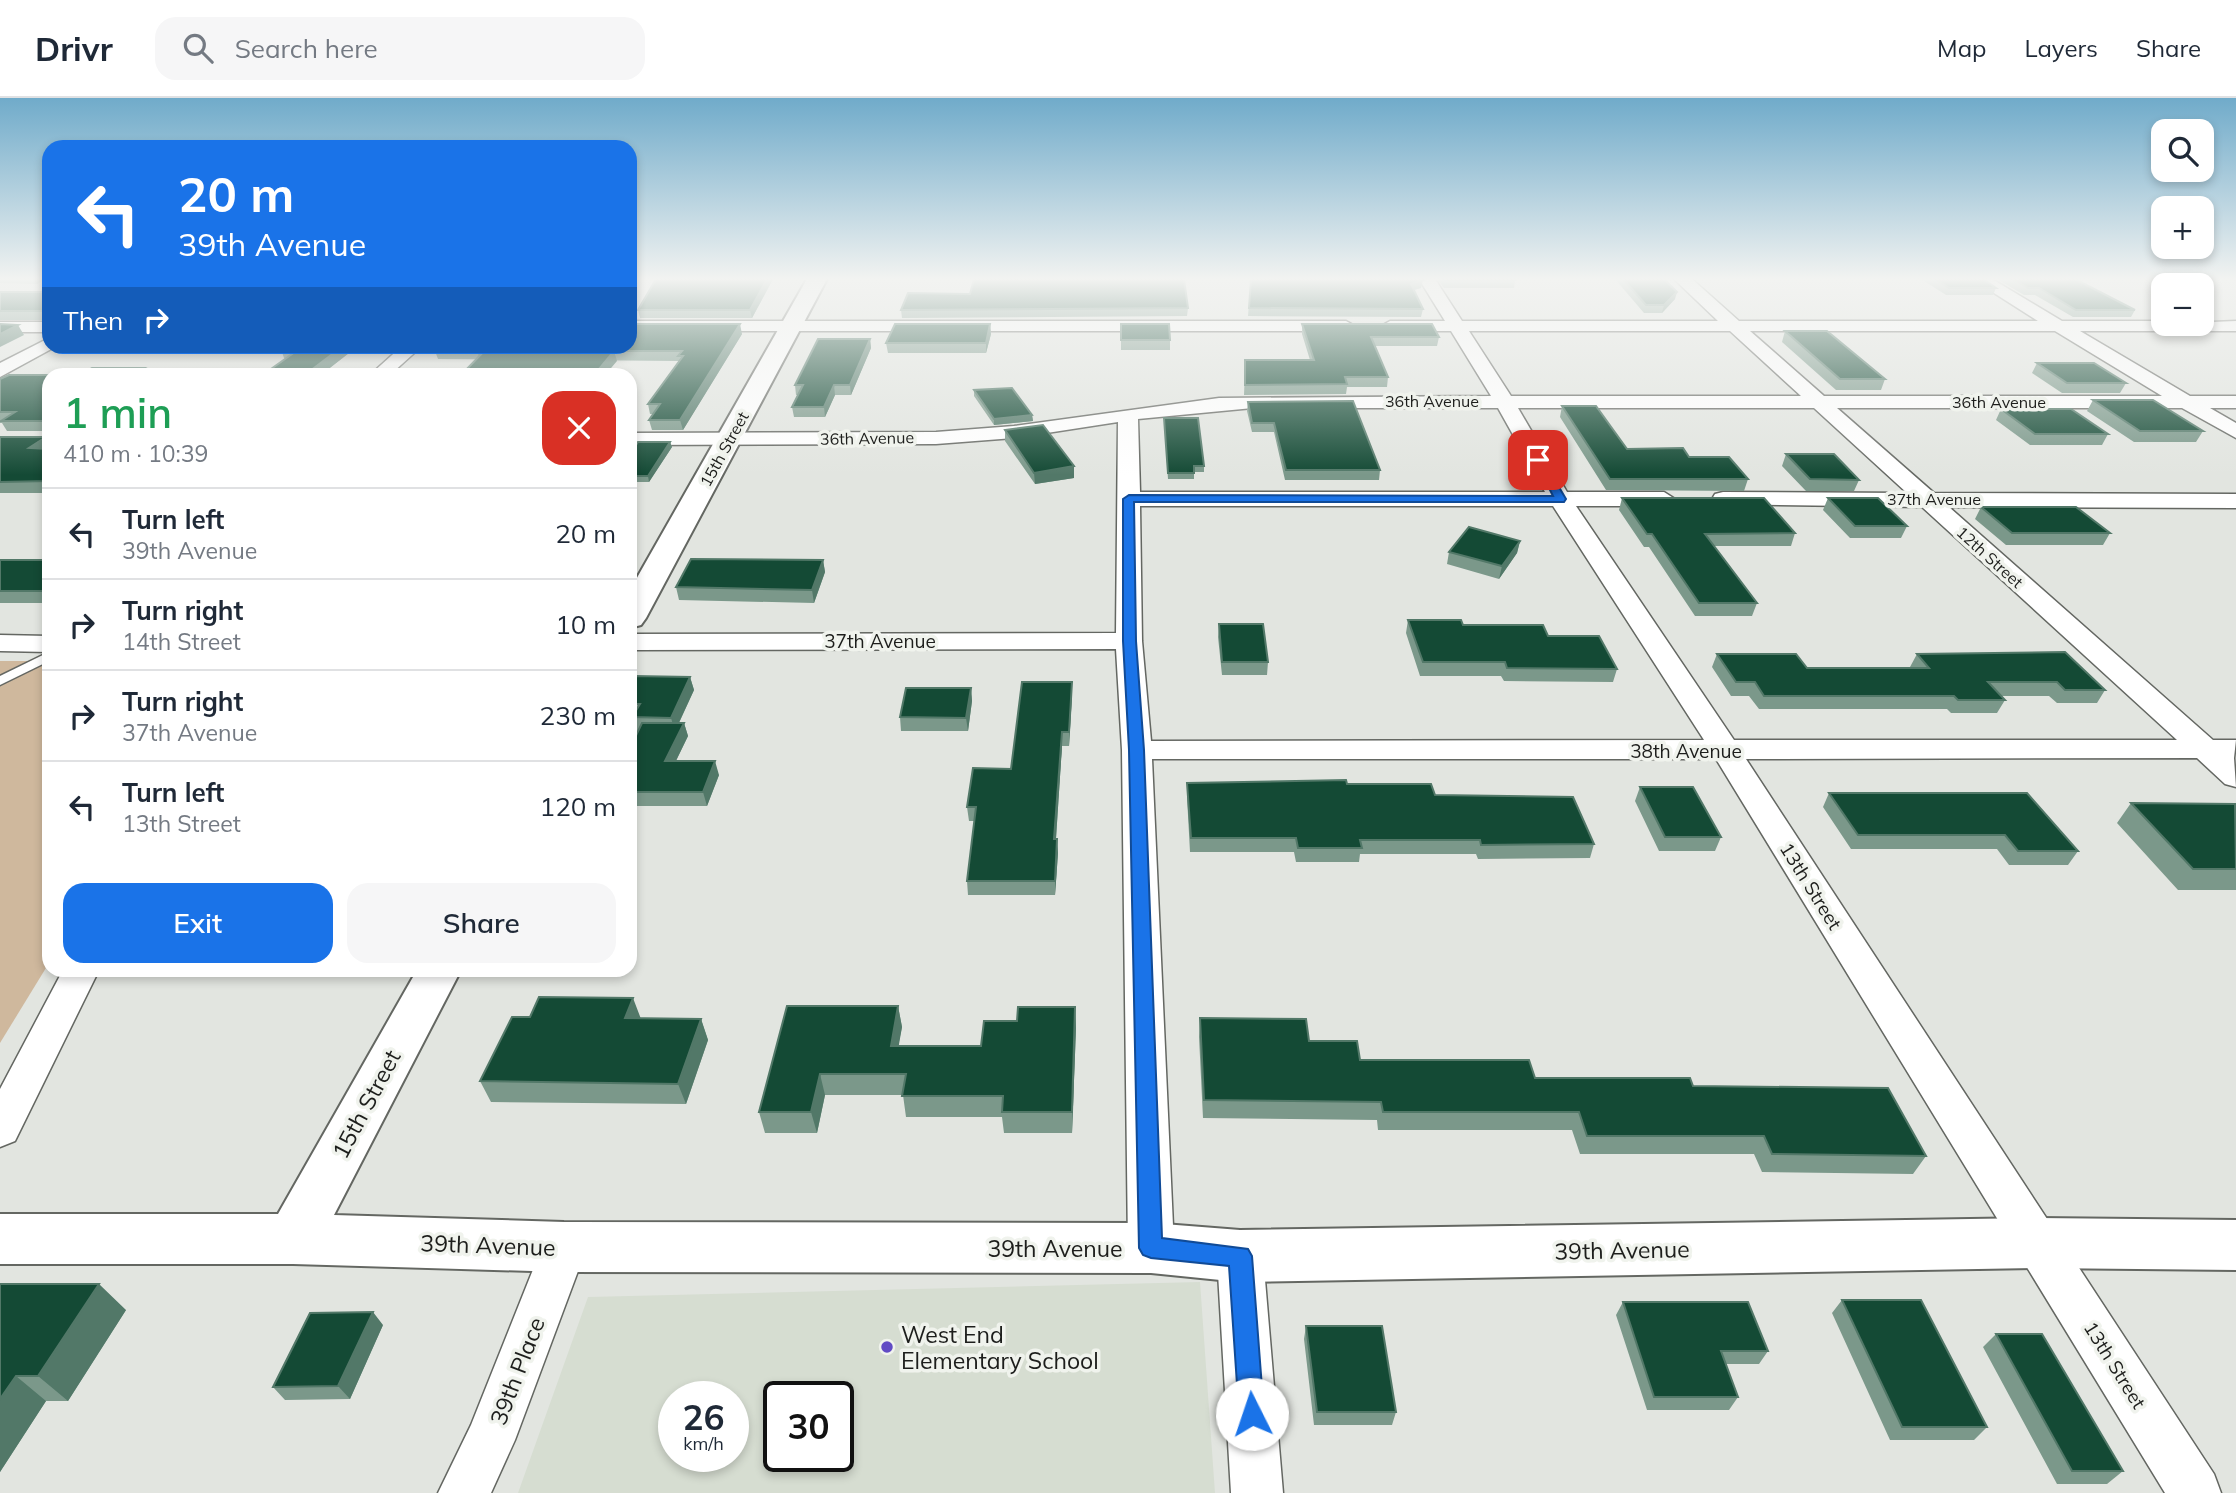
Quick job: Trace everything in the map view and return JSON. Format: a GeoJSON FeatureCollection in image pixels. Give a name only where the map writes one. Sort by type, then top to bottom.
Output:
{"type":"FeatureCollection","features":[{"type":"Feature","properties":{"kind":"street","name":"15th Street"},"geometry":{"type":"LineString","coordinates":[[637,605],[780,344]]}},
{"type":"Feature","properties":{"kind":"street","name":"13th Street"},"geometry":{"type":"LineString","coordinates":[[1468,344],[1560,499],[1726,751],[2196,1493]]}},
{"type":"Feature","properties":{"kind":"street","name":"12th Street"},"geometry":{"type":"LineString","coordinates":[[1753,344],[2236,777]]}},
{"type":"Feature","properties":{"kind":"street"},"geometry":{"type":"LineString","coordinates":[[2089,344],[2236,432]]}},
{"type":"Feature","properties":{"kind":"street"},"geometry":{"type":"LineString","coordinates":[[0,371],[42,347]]}},
{"type":"Feature","properties":{"kind":"street"},"geometry":{"type":"LineString","coordinates":[[387,368],[404,354]]}},
{"type":"Feature","properties":{"kind":"street","name":"36th Avenue"},"geometry":{"type":"LineString","coordinates":[[637,439],[979,435],[1197,403],[2236,402]]}},
{"type":"Feature","properties":{"kind":"street"},"geometry":{"type":"LineString","coordinates":[[1128,415],[1129,641],[1137,750],[1151,1248]]}},
{"type":"Feature","properties":{"kind":"street","name":"37th Avenue"},"geometry":{"type":"LineString","coordinates":[[1129,499],[1926,499],[2236,502]]}},
{"type":"Feature","properties":{"kind":"street","name":"37th Avenue"},"geometry":{"type":"LineString","coordinates":[[637,642],[1129,641]]}},
{"type":"Feature","properties":{"kind":"street"},"geometry":{"type":"LineString","coordinates":[[0,643],[42,644]]}},
{"type":"Feature","properties":{"kind":"street","name":"38th Avenue"},"geometry":{"type":"LineString","coordinates":[[1137,750],[2236,749]]}},
{"type":"Feature","properties":{"kind":"street"},"geometry":{"type":"LineString","coordinates":[[0,1129],[77,977]]}},
{"type":"Feature","properties":{"kind":"street","name":"15th Street"},"geometry":{"type":"LineString","coordinates":[[293,1239],[435,977]]}},
{"type":"Feature","properties":{"kind":"street","name":"39th Avenue"},"geometry":{"type":"LineString","coordinates":[[0,1239],[293,1239],[564,1247],[1151,1248],[1240,1256],[2038,1243],[2236,1245]]}},
{"type":"Feature","properties":{"kind":"street","name":"39th Place"},"geometry":{"type":"LineString","coordinates":[[464,1493],[490,1440],[564,1247]]}},
{"type":"Feature","properties":{"kind":"street"},"geometry":{"type":"LineString","coordinates":[[1240,1256],[1258,1493]]}},
{"type":"Feature","properties":{"kind":"lane"},"geometry":{"type":"LineString","coordinates":[[0,681],[42,660]]}},
{"type":"Feature","properties":{"kind":"shaded area"},"geometry":{"type":"Polygon","coordinates":[[[0,661],[42,661],[42,974],[0,1043],[0,661]]]}},
{"type":"Feature","properties":{"kind":"shaded area","name":"West End Elementary School"},"geometry":{"type":"Polygon","coordinates":[[[1200,1282],[1215,1493],[518,1493],[588,1297],[1200,1282]]]}},
{"type":"Feature","properties":{"kind":"building"},"geometry":{"type":"Polygon","coordinates":[[[637,344],[727,344],[680,420],[649,420],[660,404],[648,404],[683,356],[678,356],[682,351],[637,351],[637,344]]]}},
{"type":"Feature","properties":{"kind":"building"},"geometry":{"type":"Polygon","coordinates":[[[815,344],[868,344],[850,385],[834,385],[824,407],[792,407],[803,385],[795,385],[815,344]]]}},
{"type":"Feature","properties":{"kind":"building"},"geometry":{"type":"Polygon","coordinates":[[[1309,344],[1374,344],[1388,377],[1345,377],[1347,384],[1245,385],[1245,360],[1314,360],[1309,344]]]}},
{"type":"Feature","properties":{"kind":"building"},"geometry":{"type":"Polygon","coordinates":[[[1800,344],[1843,344],[1885,379],[1840,379],[1800,344]]]}},
{"type":"Feature","properties":{"kind":"building"},"geometry":{"type":"Polygon","coordinates":[[[292,354],[332,354],[314,368],[272,368],[292,354]]]}},
{"type":"Feature","properties":{"kind":"building"},"geometry":{"type":"Polygon","coordinates":[[[481,354],[612,354],[600,368],[468,368],[481,354]]]}},
{"type":"Feature","properties":{"kind":"building"},"geometry":{"type":"Polygon","coordinates":[[[2037,363],[2094,363],[2126,383],[2067,383],[2037,363]]]}},
{"type":"Feature","properties":{"kind":"building"},"geometry":{"type":"Polygon","coordinates":[[[9,375],[42,375],[42,421],[1,421],[15,412],[0,412],[0,379],[9,375]]]}},
{"type":"Feature","properties":{"kind":"building"},"geometry":{"type":"Polygon","coordinates":[[[1012,388],[1032,415],[994,419],[974,390],[1012,388]]]}},
{"type":"Feature","properties":{"kind":"building"},"geometry":{"type":"Polygon","coordinates":[[[2093,400],[2153,400],[2203,431],[2140,431],[2093,400]]]}},
{"type":"Feature","properties":{"kind":"building"},"geometry":{"type":"Polygon","coordinates":[[[1353,401],[1380,470],[1286,470],[1274,423],[1252,423],[1248,402],[1353,401]]]}},
{"type":"Feature","properties":{"kind":"building"},"geometry":{"type":"Polygon","coordinates":[[[1562,406],[1596,406],[1627,449],[1683,448],[1689,457],[1729,457],[1748,479],[1610,479],[1562,406]]]}},
{"type":"Feature","properties":{"kind":"building"},"geometry":{"type":"Polygon","coordinates":[[[2001,409],[2071,409],[2108,434],[2035,434],[2001,409]]]}},
{"type":"Feature","properties":{"kind":"building"},"geometry":{"type":"Polygon","coordinates":[[[1164,418],[1198,418],[1204,466],[1194,466],[1194,473],[1168,473],[1164,418]]]}},
{"type":"Feature","properties":{"kind":"building"},"geometry":{"type":"Polygon","coordinates":[[[1043,425],[1074,466],[1034,473],[1005,430],[1043,425]]]}},
{"type":"Feature","properties":{"kind":"building"},"geometry":{"type":"Polygon","coordinates":[[[0,437],[42,437],[29,448],[42,449],[42,481],[0,482],[0,437]]]}},
{"type":"Feature","properties":{"kind":"building"},"geometry":{"type":"Polygon","coordinates":[[[670,442],[648,476],[637,476],[637,444],[670,442]]]}},
{"type":"Feature","properties":{"kind":"building"},"geometry":{"type":"Polygon","coordinates":[[[1786,454],[1834,454],[1859,480],[1810,479],[1786,454]]]}},
{"type":"Feature","properties":{"kind":"building"},"geometry":{"type":"Polygon","coordinates":[[[1622,498],[1764,498],[1795,533],[1705,534],[1757,603],[1699,603],[1652,534],[1647,534],[1622,498]]]}},
{"type":"Feature","properties":{"kind":"building"},"geometry":{"type":"Polygon","coordinates":[[[1828,498],[1878,498],[1907,526],[1855,526],[1828,498]]]}},
{"type":"Feature","properties":{"kind":"building"},"geometry":{"type":"Polygon","coordinates":[[[1981,507],[2076,507],[2110,533],[2012,533],[1981,507]]]}},
{"type":"Feature","properties":{"kind":"building"},"geometry":{"type":"Polygon","coordinates":[[[1469,527],[1520,541],[1502,566],[1449,552],[1469,527]]]}},
{"type":"Feature","properties":{"kind":"building"},"geometry":{"type":"Polygon","coordinates":[[[691,559],[823,560],[812,590],[676,587],[691,559]]]}},
{"type":"Feature","properties":{"kind":"building"},"geometry":{"type":"Polygon","coordinates":[[[0,560],[42,560],[42,591],[0,591],[0,560]]]}},
{"type":"Feature","properties":{"kind":"building"},"geometry":{"type":"Polygon","coordinates":[[[1408,620],[1461,620],[1463,625],[1543,625],[1548,636],[1599,636],[1617,669],[1507,668],[1505,662],[1423,662],[1408,620]]]}},
{"type":"Feature","properties":{"kind":"building"},"geometry":{"type":"Polygon","coordinates":[[[1219,624],[1263,624],[1268,662],[1222,662],[1219,624]]]}},
{"type":"Feature","properties":{"kind":"building"},"geometry":{"type":"Polygon","coordinates":[[[2065,652],[2105,690],[2065,690],[2057,682],[1988,682],[2005,700],[1958,700],[1954,696],[1764,696],[1755,682],[1736,682],[1717,654],[1796,654],[1807,668],[1929,668],[1917,654],[2065,652]]]}},
{"type":"Feature","properties":{"kind":"building"},"geometry":{"type":"Polygon","coordinates":[[[637,676],[690,677],[671,718],[637,717],[640,704],[637,704],[637,676]]]}},
{"type":"Feature","properties":{"kind":"building"},"geometry":{"type":"Polygon","coordinates":[[[1022,682],[1072,682],[1069,732],[1062,732],[1054,839],[1057,839],[1055,881],[967,881],[976,807],[967,807],[973,768],[1011,769],[1022,682]]]}},
{"type":"Feature","properties":{"kind":"building"},"geometry":{"type":"Polygon","coordinates":[[[906,688],[971,688],[966,718],[900,717],[906,688]]]}},
{"type":"Feature","properties":{"kind":"building"},"geometry":{"type":"Polygon","coordinates":[[[642,723],[684,723],[665,761],[715,761],[703,792],[637,792],[637,733],[642,723]]]}},
{"type":"Feature","properties":{"kind":"building"},"geometry":{"type":"Polygon","coordinates":[[[1346,780],[1347,784],[1431,784],[1435,795],[1573,797],[1594,844],[1481,845],[1480,840],[1360,840],[1362,848],[1298,848],[1296,838],[1191,838],[1187,783],[1346,780]]]}},
{"type":"Feature","properties":{"kind":"building"},"geometry":{"type":"Polygon","coordinates":[[[1640,787],[1693,787],[1721,837],[1665,837],[1640,787]]]}},
{"type":"Feature","properties":{"kind":"building"},"geometry":{"type":"Polygon","coordinates":[[[1829,793],[2027,793],[2078,851],[2018,851],[2005,835],[1858,835],[1829,793]]]}},
{"type":"Feature","properties":{"kind":"building"},"geometry":{"type":"Polygon","coordinates":[[[2131,803],[2235,804],[2236,869],[2193,869],[2131,803]]]}},
{"type":"Feature","properties":{"kind":"building"},"geometry":{"type":"Polygon","coordinates":[[[539,997],[633,998],[625,1018],[701,1019],[678,1084],[480,1081],[512,1017],[530,1017],[539,997]]]}},
{"type":"Feature","properties":{"kind":"building"},"geometry":{"type":"Polygon","coordinates":[[[787,1006],[898,1006],[891,1046],[981,1046],[984,1021],[1017,1021],[1018,1007],[1075,1007],[1072,1112],[1002,1112],[1003,1096],[902,1096],[906,1074],[820,1074],[811,1112],[759,1112],[787,1006]]]}},
{"type":"Feature","properties":{"kind":"building"},"geometry":{"type":"Polygon","coordinates":[[[1200,1018],[1306,1019],[1309,1041],[1357,1041],[1360,1060],[1529,1060],[1535,1078],[1690,1078],[1693,1086],[1888,1088],[1926,1156],[1772,1154],[1764,1136],[1587,1136],[1579,1112],[1383,1112],[1381,1102],[1204,1100],[1200,1018]]]}},
{"type":"Feature","properties":{"kind":"building"},"geometry":{"type":"Polygon","coordinates":[[[0,1284],[99,1284],[38,1376],[16,1376],[0,1399],[0,1284]]]}},
{"type":"Feature","properties":{"kind":"building"},"geometry":{"type":"Polygon","coordinates":[[[1842,1300],[1921,1300],[1987,1427],[1902,1427],[1842,1300]]]}},
{"type":"Feature","properties":{"kind":"building"},"geometry":{"type":"Polygon","coordinates":[[[1623,1302],[1748,1302],[1768,1351],[1721,1351],[1738,1397],[1654,1397],[1623,1302]]]}},
{"type":"Feature","properties":{"kind":"building"},"geometry":{"type":"Polygon","coordinates":[[[373,1312],[338,1386],[273,1387],[310,1313],[373,1312]]]}},
{"type":"Feature","properties":{"kind":"building"},"geometry":{"type":"Polygon","coordinates":[[[1306,1326],[1382,1326],[1396,1412],[1317,1412],[1306,1326]]]}},
{"type":"Feature","properties":{"kind":"building"},"geometry":{"type":"Polygon","coordinates":[[[1996,1334],[2042,1334],[2123,1471],[2072,1471],[1996,1334]]]}},
{"type":"Feature","properties":{"kind":"place","name":"West End Elementary School"},"geometry":{"type":"Point","coordinates":[887,1347]}},
{"type":"Feature","properties":{"kind":"route"},"geometry":{"type":"LineString","coordinates":[[1252,1414],[1240,1256],[1151,1248],[1137,750],[1129,641],[1129,499],[1560,499],[1538,460]]}}]}
